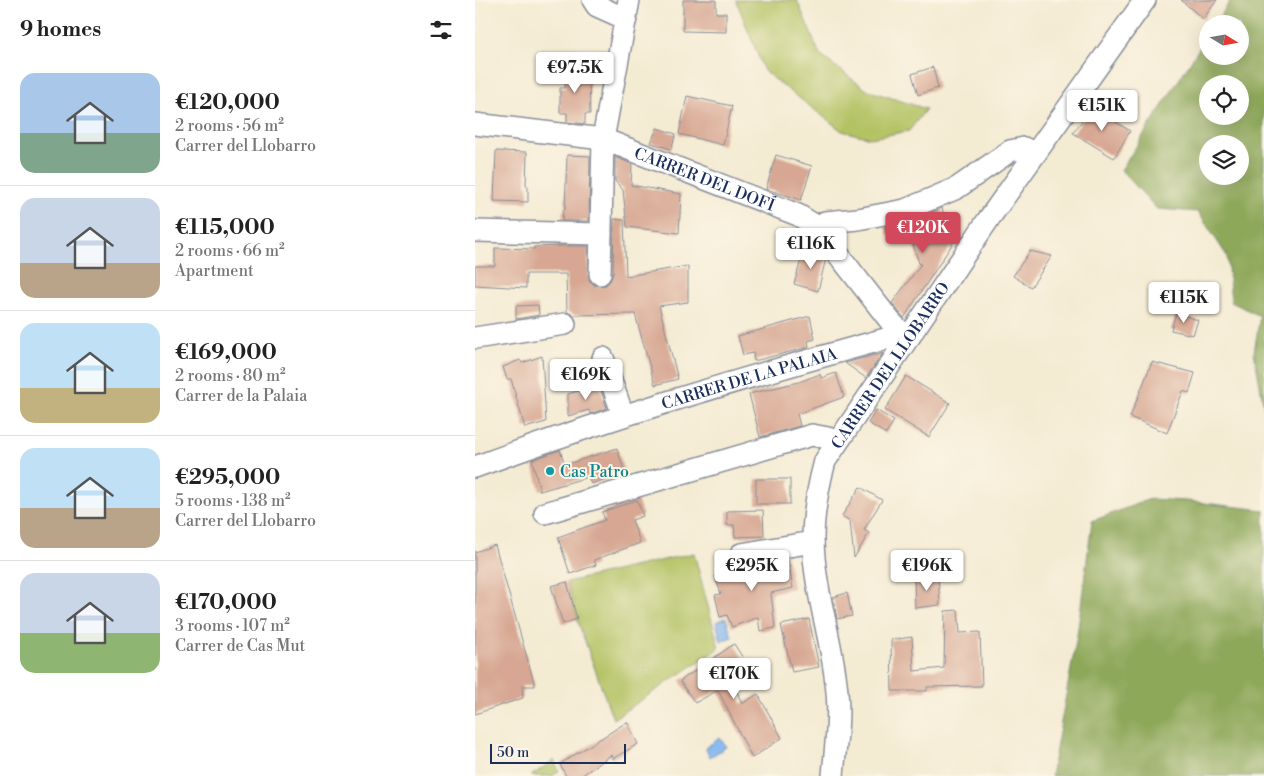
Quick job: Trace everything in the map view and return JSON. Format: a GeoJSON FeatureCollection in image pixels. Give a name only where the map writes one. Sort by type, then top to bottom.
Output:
{"type":"FeatureCollection","features":[{"type":"Feature","properties":{"kind":"street"},"geometry":{"type":"LineString","coordinates":[[593,0],[597,6],[627,9],[603,139],[599,274]]}},
{"type":"Feature","properties":{"kind":"street","name":"CARRER DEL LLOBARRO"},"geometry":{"type":"LineString","coordinates":[[833,776],[838,695],[817,580],[813,542],[817,490],[825,461],[988,220],[1145,0]]}},
{"type":"Feature","properties":{"kind":"street","name":"CARRER DEL DOFÍ"},"geometry":{"type":"LineString","coordinates":[[475,124],[603,139],[809,221],[816,226],[891,322],[900,331],[910,336]]}},
{"type":"Feature","properties":{"kind":"street"},"geometry":{"type":"LineString","coordinates":[[825,222],[858,219],[905,210],[957,188],[1010,151],[1024,148],[1035,154]]}},
{"type":"Feature","properties":{"kind":"street"},"geometry":{"type":"LineString","coordinates":[[475,231],[601,234]]}},
{"type":"Feature","properties":{"kind":"street"},"geometry":{"type":"LineString","coordinates":[[475,338],[565,324]]}},
{"type":"Feature","properties":{"kind":"street","name":"CARRER DE LA PALAIA"},"geometry":{"type":"LineString","coordinates":[[475,467],[623,416],[741,379],[885,339],[910,336]]}},
{"type":"Feature","properties":{"kind":"street"},"geometry":{"type":"LineString","coordinates":[[603,358],[623,416]]}},
{"type":"Feature","properties":{"kind":"street"},"geometry":{"type":"LineString","coordinates":[[545,512],[812,435],[828,438],[837,443]]}},
{"type":"Feature","properties":{"kind":"street"},"geometry":{"type":"LineString","coordinates":[[741,554],[813,542]]}},
{"type":"Feature","properties":{"kind":"green space"},"geometry":{"type":"Polygon","coordinates":[[[736,0],[797,0],[820,55],[867,90],[926,109],[909,131],[871,138],[842,131],[764,71],[736,0]]]}},
{"type":"Feature","properties":{"kind":"green space"},"geometry":{"type":"Polygon","coordinates":[[[1231,0],[1264,0],[1264,408],[1254,352],[1260,316],[1231,302],[1227,256],[1198,212],[1157,209],[1121,170],[1199,48],[1199,65],[1249,65],[1249,15],[1221,15],[1231,0]]]}},
{"type":"Feature","properties":{"kind":"green space"},"geometry":{"type":"Polygon","coordinates":[[[1150,499],[1187,501],[1264,510],[1264,776],[1051,776],[1077,636],[1092,521],[1150,499]]]}},
{"type":"Feature","properties":{"kind":"green space"},"geometry":{"type":"Polygon","coordinates":[[[694,553],[719,648],[613,719],[577,619],[567,582],[694,553]]]}},
{"type":"Feature","properties":{"kind":"green space"},"geometry":{"type":"Polygon","coordinates":[[[554,760],[559,771],[552,776],[531,776],[554,760]]]}},
{"type":"Feature","properties":{"kind":"water"},"geometry":{"type":"Polygon","coordinates":[[[726,618],[732,637],[721,641],[716,622],[726,618]]]}},
{"type":"Feature","properties":{"kind":"water"},"geometry":{"type":"Polygon","coordinates":[[[720,738],[726,747],[710,757],[705,748],[720,738]]]}},
{"type":"Feature","properties":{"kind":"building"},"geometry":{"type":"Polygon","coordinates":[[[683,0],[716,0],[716,13],[726,13],[726,32],[683,31],[683,0]]]}},
{"type":"Feature","properties":{"kind":"building"},"geometry":{"type":"Polygon","coordinates":[[[1181,0],[1217,0],[1206,15],[1199,16],[1181,0]]]}},
{"type":"Feature","properties":{"kind":"building"},"geometry":{"type":"Polygon","coordinates":[[[584,62],[585,76],[589,76],[590,114],[585,114],[585,124],[567,122],[567,113],[560,113],[560,88],[565,88],[565,63],[584,62]]]}},
{"type":"Feature","properties":{"kind":"building"},"geometry":{"type":"Polygon","coordinates":[[[933,67],[938,88],[918,95],[912,74],[933,67]]]}},
{"type":"Feature","properties":{"kind":"building"},"geometry":{"type":"Polygon","coordinates":[[[687,96],[732,106],[723,145],[679,134],[687,96]]]}},
{"type":"Feature","properties":{"kind":"building"},"geometry":{"type":"Polygon","coordinates":[[[1092,107],[1130,131],[1114,158],[1073,133],[1092,107]]]}},
{"type":"Feature","properties":{"kind":"building"},"geometry":{"type":"Polygon","coordinates":[[[657,128],[676,134],[671,149],[651,143],[657,128]]]}},
{"type":"Feature","properties":{"kind":"building"},"geometry":{"type":"Polygon","coordinates":[[[496,151],[527,152],[526,186],[528,186],[528,202],[494,201],[496,151]]]}},
{"type":"Feature","properties":{"kind":"building"},"geometry":{"type":"Polygon","coordinates":[[[567,155],[590,156],[589,221],[562,221],[563,210],[565,210],[567,155]]]}},
{"type":"Feature","properties":{"kind":"building"},"geometry":{"type":"Polygon","coordinates":[[[776,155],[812,166],[801,200],[766,189],[776,155]]]}},
{"type":"Feature","properties":{"kind":"building"},"geometry":{"type":"Polygon","coordinates":[[[615,157],[632,164],[631,185],[681,194],[679,233],[627,227],[623,190],[615,181],[615,157]]]}},
{"type":"Feature","properties":{"kind":"building"},"geometry":{"type":"Polygon","coordinates":[[[942,208],[953,243],[904,318],[892,303],[921,264],[919,263],[908,229],[888,235],[885,227],[910,222],[942,208]]]}},
{"type":"Feature","properties":{"kind":"building"},"geometry":{"type":"Polygon","coordinates":[[[614,219],[624,220],[626,276],[688,266],[688,302],[659,306],[678,379],[655,385],[635,314],[573,315],[567,312],[566,274],[526,274],[526,288],[475,285],[475,266],[495,266],[495,248],[534,249],[534,247],[588,246],[589,280],[594,285],[606,285],[613,274],[614,219]]]}},
{"type":"Feature","properties":{"kind":"building"},"geometry":{"type":"Polygon","coordinates":[[[804,250],[821,253],[826,258],[818,291],[794,284],[804,250]]]}},
{"type":"Feature","properties":{"kind":"building"},"geometry":{"type":"Polygon","coordinates":[[[1030,251],[1052,256],[1031,287],[1013,276],[1030,251]]]}},
{"type":"Feature","properties":{"kind":"building"},"geometry":{"type":"Polygon","coordinates":[[[538,305],[539,315],[516,319],[516,306],[538,305]]]}},
{"type":"Feature","properties":{"kind":"building"},"geometry":{"type":"Polygon","coordinates":[[[1176,313],[1198,320],[1193,335],[1171,330],[1176,313]]]}},
{"type":"Feature","properties":{"kind":"building"},"geometry":{"type":"Polygon","coordinates":[[[810,316],[815,339],[808,341],[809,347],[754,361],[753,353],[743,355],[738,336],[810,316]]]}},
{"type":"Feature","properties":{"kind":"building"},"geometry":{"type":"Polygon","coordinates":[[[883,353],[866,378],[845,363],[883,353]]]}},
{"type":"Feature","properties":{"kind":"building"},"geometry":{"type":"Polygon","coordinates":[[[542,356],[546,422],[525,428],[511,379],[507,379],[503,367],[520,360],[522,363],[542,356]]]}},
{"type":"Feature","properties":{"kind":"building"},"geometry":{"type":"Polygon","coordinates":[[[1152,362],[1195,373],[1189,393],[1183,391],[1167,433],[1130,417],[1152,362]]]}},
{"type":"Feature","properties":{"kind":"building"},"geometry":{"type":"Polygon","coordinates":[[[836,373],[844,397],[797,414],[800,426],[760,437],[749,394],[799,382],[820,374],[821,378],[836,373]]]}},
{"type":"Feature","properties":{"kind":"building"},"geometry":{"type":"Polygon","coordinates":[[[906,376],[950,403],[929,437],[885,410],[906,376]]]}},
{"type":"Feature","properties":{"kind":"building"},"geometry":{"type":"Polygon","coordinates":[[[599,385],[607,408],[590,414],[589,410],[568,416],[568,394],[599,385]]]}},
{"type":"Feature","properties":{"kind":"building"},"geometry":{"type":"Polygon","coordinates":[[[876,410],[894,421],[886,434],[868,423],[876,410]]]}},
{"type":"Feature","properties":{"kind":"building"},"geometry":{"type":"Polygon","coordinates":[[[617,448],[625,473],[591,484],[588,477],[540,491],[532,460],[560,450],[565,465],[617,448]]]}},
{"type":"Feature","properties":{"kind":"building"},"geometry":{"type":"Polygon","coordinates":[[[756,479],[790,479],[790,504],[756,504],[756,479]]]}},
{"type":"Feature","properties":{"kind":"building"},"geometry":{"type":"Polygon","coordinates":[[[860,487],[882,500],[864,530],[869,533],[854,558],[850,521],[842,516],[860,487]]]}},
{"type":"Feature","properties":{"kind":"building"},"geometry":{"type":"Polygon","coordinates":[[[637,500],[643,516],[632,520],[640,543],[594,560],[596,565],[570,574],[558,537],[605,520],[602,512],[637,500]]]}},
{"type":"Feature","properties":{"kind":"building"},"geometry":{"type":"Polygon","coordinates":[[[763,510],[764,536],[735,537],[734,525],[727,525],[727,511],[763,510]]]}},
{"type":"Feature","properties":{"kind":"building"},"geometry":{"type":"Polygon","coordinates":[[[495,545],[535,686],[522,686],[523,698],[475,714],[475,552],[495,545]]]}},
{"type":"Feature","properties":{"kind":"building"},"geometry":{"type":"Polygon","coordinates":[[[788,559],[793,588],[771,593],[775,628],[760,631],[758,617],[732,627],[727,615],[720,617],[715,595],[721,594],[715,576],[744,566],[788,559]]]}},
{"type":"Feature","properties":{"kind":"building"},"geometry":{"type":"Polygon","coordinates":[[[938,575],[940,605],[915,608],[914,578],[938,575]]]}},
{"type":"Feature","properties":{"kind":"building"},"geometry":{"type":"Polygon","coordinates":[[[567,582],[577,619],[563,624],[551,586],[567,582]]]}},
{"type":"Feature","properties":{"kind":"building"},"geometry":{"type":"Polygon","coordinates":[[[847,593],[852,616],[837,619],[833,597],[847,593]]]}},
{"type":"Feature","properties":{"kind":"building"},"geometry":{"type":"Polygon","coordinates":[[[958,610],[960,633],[980,632],[982,686],[927,687],[927,691],[892,691],[891,640],[912,637],[914,671],[944,668],[945,611],[958,610]]]}},
{"type":"Feature","properties":{"kind":"building"},"geometry":{"type":"Polygon","coordinates":[[[809,619],[819,667],[792,672],[781,625],[809,619]]]}},
{"type":"Feature","properties":{"kind":"building"},"geometry":{"type":"Polygon","coordinates":[[[734,644],[745,661],[730,674],[742,704],[758,694],[782,738],[752,758],[718,690],[695,703],[680,681],[734,644]]]}},
{"type":"Feature","properties":{"kind":"building"},"geometry":{"type":"Polygon","coordinates":[[[627,722],[638,744],[612,759],[611,755],[581,776],[566,776],[560,764],[627,722]]]}},
{"type":"Feature","properties":{"kind":"place","name":"Cas Patro"},"geometry":{"type":"Point","coordinates":[550,471]}}]}
